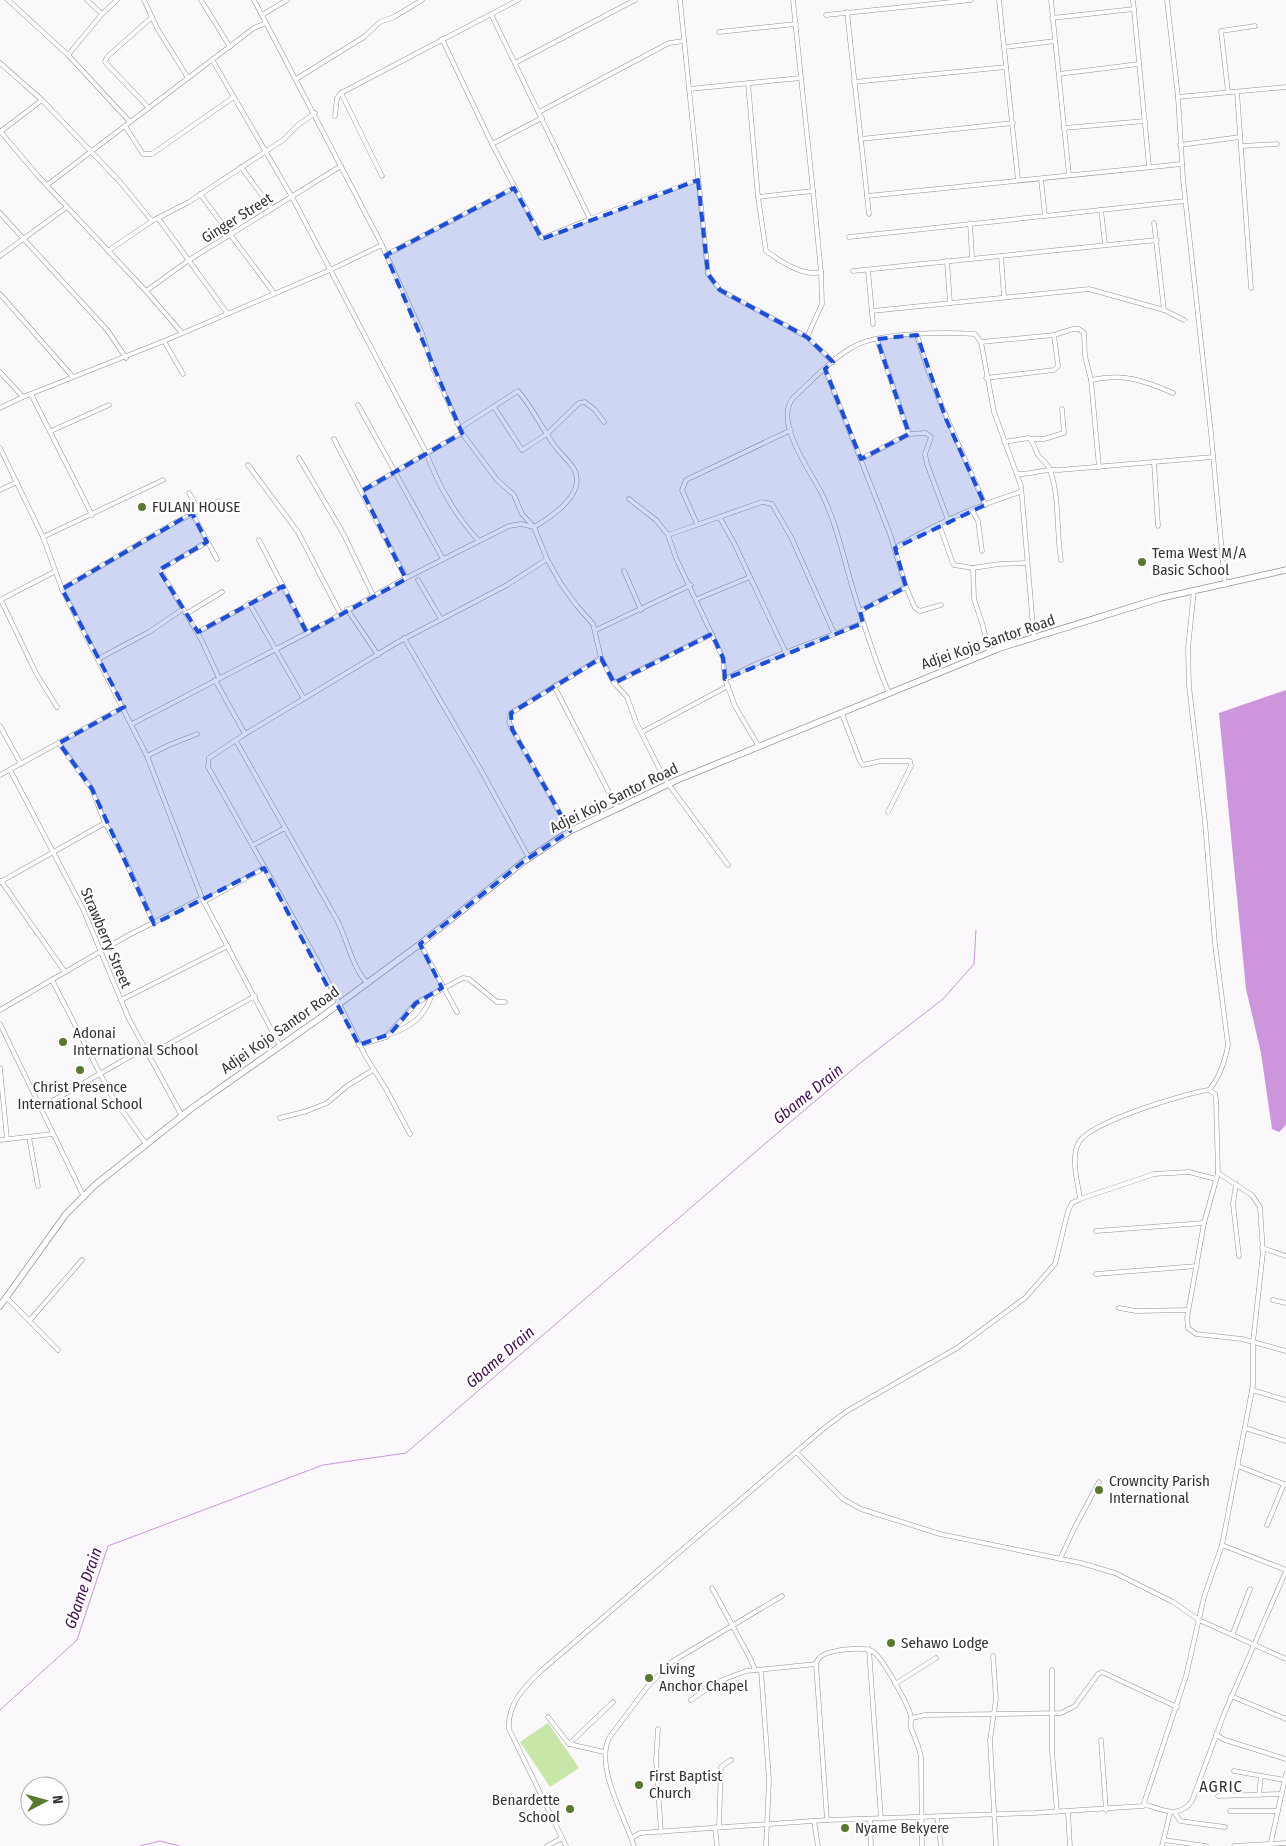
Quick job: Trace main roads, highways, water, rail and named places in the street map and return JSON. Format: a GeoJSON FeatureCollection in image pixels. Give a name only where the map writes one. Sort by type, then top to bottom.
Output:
{"type":"FeatureCollection","features":[{"type":"Feature","properties":{"kind":"waterway","name":"Gbame Drain"},"geometry":{"type":"LineString","coordinates":[[0,1710],[77,1640],[108,1546],[323,1465],[406,1453],[859,1064],[943,999],[974,964],[976,930]]}},
{"type":"Feature","properties":{"kind":"waterway","name":"Gbame Drain"},"geometry":{"type":"LineString","coordinates":[[140,1846],[160,1841],[179,1846]]}},
{"type":"Feature","properties":{"kind":"place","name":"FULANI HOUSE"},"geometry":{"type":"Point","coordinates":[142,507]}},
{"type":"Feature","properties":{"kind":"place","name":"Tema West M/A Basic School"},"geometry":{"type":"Point","coordinates":[1142,562]}},
{"type":"Feature","properties":{"kind":"place","name":"Adonai International School"},"geometry":{"type":"Point","coordinates":[63,1042]}},
{"type":"Feature","properties":{"kind":"place","name":"Christ Presence International School"},"geometry":{"type":"Point","coordinates":[80,1070]}},
{"type":"Feature","properties":{"kind":"place","name":"Crowncity Parish International"},"geometry":{"type":"Point","coordinates":[1099,1490]}},
{"type":"Feature","properties":{"kind":"place","name":"Sehawo Lodge"},"geometry":{"type":"Point","coordinates":[891,1643]}},
{"type":"Feature","properties":{"kind":"place","name":"Living Anchor Chapel"},"geometry":{"type":"Point","coordinates":[649,1678]}},
{"type":"Feature","properties":{"kind":"place","name":"First Baptist Church"},"geometry":{"type":"Point","coordinates":[639,1785]}},
{"type":"Feature","properties":{"kind":"place","name":"Benardette School"},"geometry":{"type":"Point","coordinates":[570,1809]}},
{"type":"Feature","properties":{"kind":"place","name":"Nyame Bekyere"},"geometry":{"type":"Point","coordinates":[845,1828]}},
{"type":"Feature","properties":{"kind":"district","name":"AGRIC"},"geometry":{"type":"Point","coordinates":[1221,1786]}}]}
